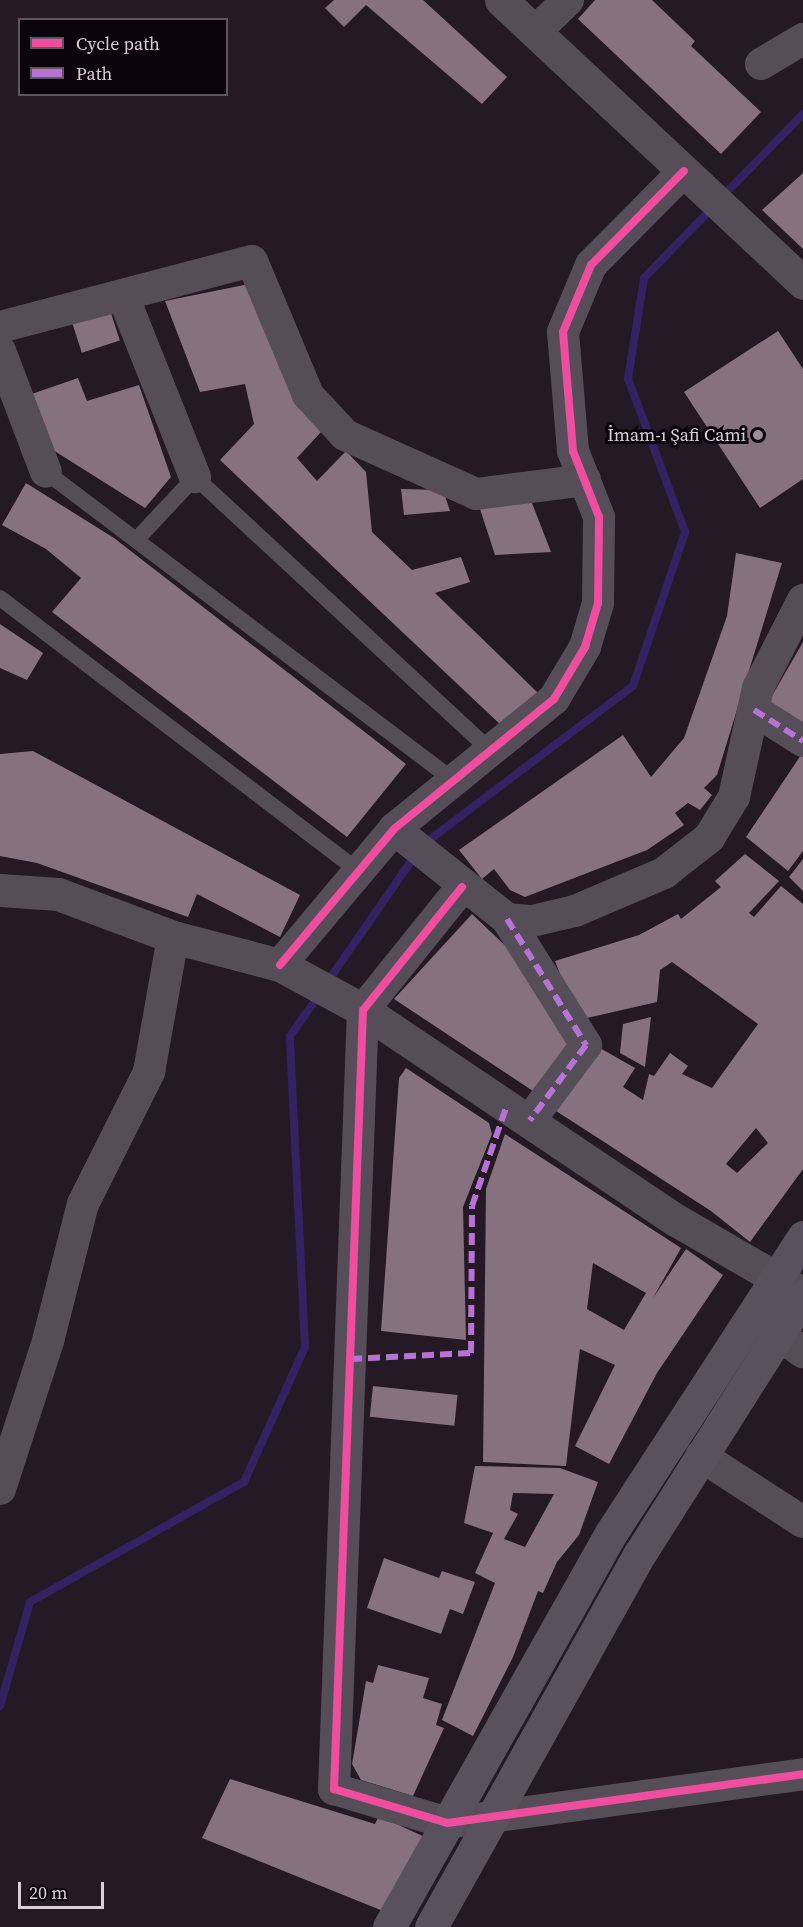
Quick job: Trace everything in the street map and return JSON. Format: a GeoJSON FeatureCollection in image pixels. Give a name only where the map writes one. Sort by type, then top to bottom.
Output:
{"type":"FeatureCollection","features":[{"type":"Feature","properties":{"kind":"main road"},"geometry":{"type":"LineString","coordinates":[[431,1927],[497,1816],[641,1552],[701,1456],[790,1343],[803,1237]]}},
{"type":"Feature","properties":{"kind":"main road"},"geometry":{"type":"LineString","coordinates":[[389,1927],[611,1533],[795,1288]]}},
{"type":"Feature","properties":{"kind":"street"},"geometry":{"type":"LineString","coordinates":[[501,0],[747,228],[803,283]]}},
{"type":"Feature","properties":{"kind":"street"},"geometry":{"type":"LineString","coordinates":[[535,32],[568,0]]}},
{"type":"Feature","properties":{"kind":"street"},"geometry":{"type":"LineString","coordinates":[[761,64],[803,39]]}},
{"type":"Feature","properties":{"kind":"street"},"geometry":{"type":"LineString","coordinates":[[280,965],[357,870],[394,829],[554,699],[585,647],[598,603],[599,517],[573,451],[563,332],[591,265],[689,175]]}},
{"type":"Feature","properties":{"kind":"street"},"geometry":{"type":"LineString","coordinates":[[0,327],[252,261],[308,395],[345,435],[476,494],[585,480]]}},
{"type":"Feature","properties":{"kind":"street"},"geometry":{"type":"LineString","coordinates":[[123,296],[195,477]]}},
{"type":"Feature","properties":{"kind":"street"},"geometry":{"type":"LineString","coordinates":[[0,351],[46,471]]}},
{"type":"Feature","properties":{"kind":"street"},"geometry":{"type":"LineString","coordinates":[[507,919],[532,921],[575,910],[664,873],[709,838],[734,797],[758,688],[803,600]]}},
{"type":"Feature","properties":{"kind":"street"},"geometry":{"type":"LineString","coordinates":[[754,710],[803,741]]}},
{"type":"Feature","properties":{"kind":"street"},"geometry":{"type":"LineString","coordinates":[[394,829],[462,887],[507,919],[586,1045],[530,1120]]}},
{"type":"Feature","properties":{"kind":"street"},"geometry":{"type":"LineString","coordinates":[[462,887],[363,1010],[334,1789],[447,1823],[803,1774]]}},
{"type":"Feature","properties":{"kind":"street"},"geometry":{"type":"LineString","coordinates":[[0,890],[58,894],[173,937],[280,965],[363,1010],[676,1220],[795,1288]]}},
{"type":"Feature","properties":{"kind":"street"},"geometry":{"type":"LineString","coordinates":[[0,1489],[48,1341],[83,1204],[149,1072],[173,937]]}},
{"type":"Feature","properties":{"kind":"street"},"geometry":{"type":"LineString","coordinates":[[701,1456],[803,1521]]}},
{"type":"Feature","properties":{"kind":"lane"},"geometry":{"type":"LineString","coordinates":[[46,471],[138,538],[453,780]]}},
{"type":"Feature","properties":{"kind":"lane"},"geometry":{"type":"LineString","coordinates":[[138,538],[195,477],[490,751]]}},
{"type":"Feature","properties":{"kind":"lane"},"geometry":{"type":"LineString","coordinates":[[0,598],[357,870]]}},
{"type":"Feature","properties":{"kind":"building"},"geometry":{"type":"Polygon","coordinates":[[[334,0],[423,0],[507,77],[482,104],[366,5],[344,27],[325,8],[334,0]]]}},
{"type":"Feature","properties":{"kind":"building"},"geometry":{"type":"Polygon","coordinates":[[[595,0],[652,0],[695,41],[691,46],[761,112],[721,154],[578,19],[595,0]]]}},
{"type":"Feature","properties":{"kind":"building"},"geometry":{"type":"Polygon","coordinates":[[[803,173],[803,249],[762,210],[803,173]]]}},
{"type":"Feature","properties":{"kind":"building"},"geometry":{"type":"Polygon","coordinates":[[[249,284],[294,400],[321,432],[297,458],[317,481],[346,451],[366,472],[372,532],[412,570],[461,557],[470,582],[435,593],[538,693],[503,727],[220,460],[254,424],[245,384],[200,392],[165,301],[249,284]]]}},
{"type":"Feature","properties":{"kind":"building"},"geometry":{"type":"Polygon","coordinates":[[[110,310],[120,340],[82,353],[72,322],[110,310]]]}},
{"type":"Feature","properties":{"kind":"building","name":"İmam-ı Şafi Cami"},"geometry":{"type":"Polygon","coordinates":[[[778,331],[803,369],[803,479],[760,508],[684,392],[778,331]]]}},
{"type":"Feature","properties":{"kind":"building"},"geometry":{"type":"Polygon","coordinates":[[[78,378],[87,401],[139,385],[171,477],[145,508],[45,445],[26,396],[78,378]]]}},
{"type":"Feature","properties":{"kind":"building"},"geometry":{"type":"Polygon","coordinates":[[[26,483],[114,538],[406,764],[347,837],[52,612],[81,578],[46,549],[2,525],[26,483]]]}},
{"type":"Feature","properties":{"kind":"building"},"geometry":{"type":"Polygon","coordinates":[[[401,489],[443,490],[450,511],[404,515],[401,489]]]}},
{"type":"Feature","properties":{"kind":"building"},"geometry":{"type":"Polygon","coordinates":[[[478,503],[532,503],[551,552],[495,555],[478,503]]]}},
{"type":"Feature","properties":{"kind":"building"},"geometry":{"type":"Polygon","coordinates":[[[736,553],[782,563],[717,775],[704,788],[712,795],[700,810],[688,803],[675,813],[684,825],[647,850],[525,897],[510,890],[494,869],[482,879],[459,850],[623,735],[651,777],[684,738],[727,616],[736,553]]]}},
{"type":"Feature","properties":{"kind":"building"},"geometry":{"type":"Polygon","coordinates":[[[0,624],[43,653],[27,680],[0,668],[0,624]]]}},
{"type":"Feature","properties":{"kind":"building"},"geometry":{"type":"Polygon","coordinates":[[[803,642],[803,729],[769,701],[803,642]]]}},
{"type":"Feature","properties":{"kind":"building"},"geometry":{"type":"Polygon","coordinates":[[[33,751],[300,895],[280,937],[197,894],[188,917],[37,863],[0,856],[0,754],[33,751]]]}},
{"type":"Feature","properties":{"kind":"building"},"geometry":{"type":"Polygon","coordinates":[[[803,752],[803,851],[788,871],[746,837],[803,752]]]}},
{"type":"Feature","properties":{"kind":"building"},"geometry":{"type":"Polygon","coordinates":[[[745,854],[779,881],[749,913],[754,917],[781,886],[803,904],[803,1169],[750,1242],[711,1211],[553,1109],[600,1048],[635,1068],[623,1087],[643,1100],[649,1074],[654,1076],[670,1053],[688,1066],[682,1074],[712,1088],[758,1024],[672,962],[660,970],[657,1002],[587,1018],[566,990],[555,961],[639,935],[678,914],[681,919],[721,887],[715,881],[745,854]],[[756,1128],[726,1164],[737,1173],[768,1143],[756,1128]]]}},
{"type":"Feature","properties":{"kind":"building"},"geometry":{"type":"Polygon","coordinates":[[[803,859],[803,891],[789,877],[803,859]]]}},
{"type":"Feature","properties":{"kind":"building"},"geometry":{"type":"Polygon","coordinates":[[[472,914],[536,975],[572,1040],[536,1093],[394,999],[472,914]]]}},
{"type":"Feature","properties":{"kind":"building"},"geometry":{"type":"Polygon","coordinates":[[[651,1017],[645,1067],[620,1053],[623,1024],[651,1017]]]}},
{"type":"Feature","properties":{"kind":"building"},"geometry":{"type":"Polygon","coordinates":[[[406,1068],[489,1123],[492,1134],[463,1207],[466,1340],[381,1331],[399,1078],[406,1068]]]}},
{"type":"Feature","properties":{"kind":"building"},"geometry":{"type":"Polygon","coordinates":[[[505,1134],[681,1248],[653,1298],[686,1249],[723,1275],[657,1373],[609,1464],[575,1446],[615,1365],[580,1349],[566,1466],[483,1462],[486,1189],[505,1134]],[[593,1263],[587,1309],[624,1330],[646,1293],[593,1263]]]}},
{"type":"Feature","properties":{"kind":"building"},"geometry":{"type":"Polygon","coordinates":[[[373,1386],[458,1395],[454,1426],[370,1417],[373,1386]]]}},
{"type":"Feature","properties":{"kind":"building"},"geometry":{"type":"Polygon","coordinates":[[[475,1466],[560,1468],[598,1482],[579,1535],[557,1562],[543,1593],[538,1591],[513,1657],[473,1736],[442,1720],[495,1583],[475,1573],[493,1533],[464,1523],[475,1466]],[[513,1493],[510,1510],[518,1514],[504,1539],[525,1547],[554,1494],[513,1493]]]}},
{"type":"Feature","properties":{"kind":"building"},"geometry":{"type":"Polygon","coordinates":[[[384,1558],[439,1578],[442,1571],[475,1582],[463,1614],[450,1609],[441,1634],[367,1608],[384,1558]]]}},
{"type":"Feature","properties":{"kind":"building"},"geometry":{"type":"Polygon","coordinates":[[[378,1665],[429,1678],[423,1698],[442,1704],[436,1725],[444,1728],[413,1796],[361,1780],[352,1764],[366,1681],[373,1683],[378,1665]]]}},
{"type":"Feature","properties":{"kind":"building"},"geometry":{"type":"Polygon","coordinates":[[[230,1779],[375,1824],[379,1816],[427,1838],[383,1911],[202,1838],[230,1779]]]}},
{"type":"Feature","properties":{"kind":"waterway"},"geometry":{"type":"LineString","coordinates":[[721,198],[803,114]]}},
{"type":"Feature","properties":{"kind":"waterway"},"geometry":{"type":"LineString","coordinates":[[424,844],[633,686],[685,532],[628,379],[644,278],[712,208]]}},
{"type":"Feature","properties":{"kind":"waterway"},"geometry":{"type":"LineString","coordinates":[[326,984],[416,854]]}},
{"type":"Feature","properties":{"kind":"waterway"},"geometry":{"type":"LineString","coordinates":[[0,1706],[30,1602],[244,1482],[305,1347],[290,1036],[319,995]]}},
{"type":"Feature","properties":{"kind":"marked path"},"geometry":{"type":"LineString","coordinates":[[754,710],[803,741]]}},
{"type":"Feature","properties":{"kind":"marked path"},"geometry":{"type":"LineString","coordinates":[[507,919],[586,1045],[530,1120]]}},
{"type":"Feature","properties":{"kind":"marked path"},"geometry":{"type":"LineString","coordinates":[[350,1359],[471,1353],[472,1206],[507,1105]]}},
{"type":"Feature","properties":{"kind":"cycle path"},"geometry":{"type":"LineString","coordinates":[[280,965],[394,829],[554,699],[585,647],[598,603],[599,517],[573,451],[563,332],[591,265],[684,171]]}},
{"type":"Feature","properties":{"kind":"cycle path"},"geometry":{"type":"LineString","coordinates":[[462,887],[363,1010],[334,1789],[447,1823],[803,1774]]}},
{"type":"Feature","properties":{"kind":"place","name":"İmam-ı Şafi Cami"},"geometry":{"type":"Point","coordinates":[758,435]}}]}
